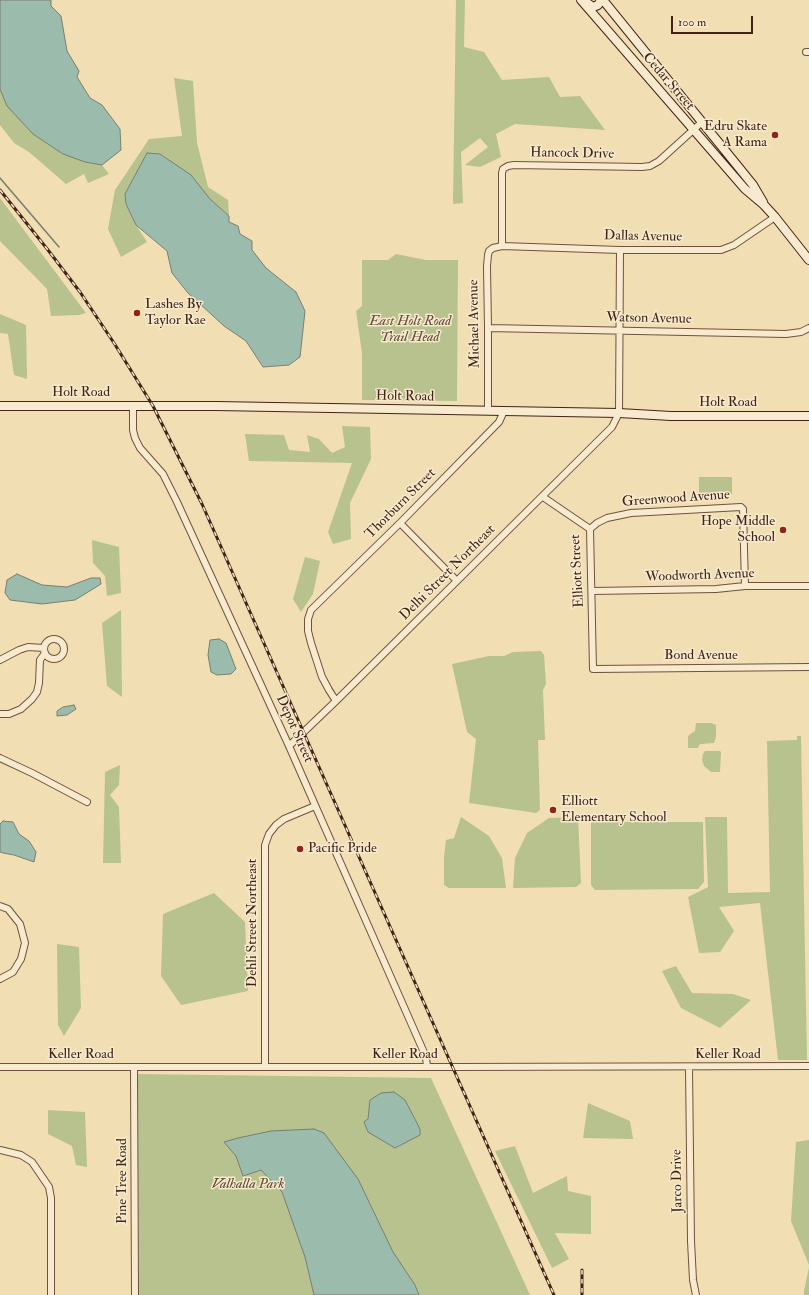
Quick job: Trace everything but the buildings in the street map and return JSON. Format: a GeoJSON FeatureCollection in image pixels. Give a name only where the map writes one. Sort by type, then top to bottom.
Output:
{"type":"FeatureCollection","features":[{"type":"Feature","properties":{"kind":"main road"},"geometry":{"type":"LineString","coordinates":[[582,0],[593,7],[598,5],[602,0]]}},
{"type":"Feature","properties":{"kind":"main road","name":"Cedar Street"},"geometry":{"type":"LineString","coordinates":[[582,0],[744,189],[764,205]]}},
{"type":"Feature","properties":{"kind":"main road","name":"Cedar Street"},"geometry":{"type":"LineString","coordinates":[[602,0],[753,185],[764,205]]}},
{"type":"Feature","properties":{"kind":"main road"},"geometry":{"type":"LineString","coordinates":[[640,69],[657,83],[661,83],[667,79]]}},
{"type":"Feature","properties":{"kind":"main road"},"geometry":{"type":"LineString","coordinates":[[764,205],[809,260]]}},
{"type":"Feature","properties":{"kind":"main road","name":"Holt Road"},"geometry":{"type":"LineString","coordinates":[[0,406],[133,406],[504,411],[619,413],[671,416],[809,416]]}},
{"type":"Feature","properties":{"kind":"street","name":"Hancock Drive"},"geometry":{"type":"LineString","coordinates":[[502,246],[503,169],[514,164],[650,166],[659,161],[702,122]]}},
{"type":"Feature","properties":{"kind":"street","name":"Dallas Avenue"},"geometry":{"type":"LineString","coordinates":[[502,246],[620,250],[710,250],[727,248],[775,218]]}},
{"type":"Feature","properties":{"kind":"street","name":"Michael Avenue"},"geometry":{"type":"LineString","coordinates":[[488,411],[488,258],[489,251],[493,248],[502,246]]}},
{"type":"Feature","properties":{"kind":"street"},"geometry":{"type":"LineString","coordinates":[[619,413],[620,250]]}},
{"type":"Feature","properties":{"kind":"street","name":"Watson Avenue"},"geometry":{"type":"LineString","coordinates":[[488,328],[786,334],[801,332],[809,328]]}},
{"type":"Feature","properties":{"kind":"street","name":"Depot Street"},"geometry":{"type":"LineString","coordinates":[[133,406],[133,430],[135,438],[140,448],[159,468],[169,486],[289,746],[426,1057],[427,1067]]}},
{"type":"Feature","properties":{"kind":"street","name":"Thorburn Street"},"geometry":{"type":"LineString","coordinates":[[336,701],[328,690],[322,677],[311,643],[308,631],[308,619],[311,610],[400,523],[499,422],[504,411]]}},
{"type":"Feature","properties":{"kind":"street","name":"Delhi Street Northeast"},"geometry":{"type":"LineString","coordinates":[[289,746],[543,496],[612,426],[619,413]]}},
{"type":"Feature","properties":{"kind":"street","name":"Elliott Street"},"geometry":{"type":"LineString","coordinates":[[543,496],[590,529],[593,669]]}},
{"type":"Feature","properties":{"kind":"street","name":"Greenwood Avenue"},"geometry":{"type":"LineString","coordinates":[[590,529],[597,523],[607,518],[631,513],[741,507],[743,509],[745,586]]}},
{"type":"Feature","properties":{"kind":"street"},"geometry":{"type":"LineString","coordinates":[[400,523],[457,581]]}},
{"type":"Feature","properties":{"kind":"street","name":"Woodworth Avenue"},"geometry":{"type":"LineString","coordinates":[[592,591],[716,589],[745,586],[809,586]]}},
{"type":"Feature","properties":{"kind":"street"},"geometry":{"type":"LineString","coordinates":[[0,660],[28,647],[45,650],[40,660],[37,692],[21,709],[9,714],[0,714]]}},
{"type":"Feature","properties":{"kind":"street","name":"Bond Avenue"},"geometry":{"type":"LineString","coordinates":[[593,669],[809,667]]}},
{"type":"Feature","properties":{"kind":"street"},"geometry":{"type":"LineString","coordinates":[[0,758],[32,772],[87,802]]}},
{"type":"Feature","properties":{"kind":"street","name":"Dehli Street Northeast"},"geometry":{"type":"LineString","coordinates":[[265,1066],[265,845],[269,834],[276,825],[284,819],[315,806]]}},
{"type":"Feature","properties":{"kind":"street"},"geometry":{"type":"LineString","coordinates":[[0,906],[8,909],[20,924],[25,943],[21,959],[13,972],[0,979]]}},
{"type":"Feature","properties":{"kind":"street","name":"Keller Road"},"geometry":{"type":"LineString","coordinates":[[0,1066],[809,1066]]}},
{"type":"Feature","properties":{"kind":"street","name":"Pine Tree Road"},"geometry":{"type":"LineString","coordinates":[[134,1067],[135,1295]]}},
{"type":"Feature","properties":{"kind":"street","name":"Jarco Drive"},"geometry":{"type":"LineString","coordinates":[[689,1067],[691,1248],[692,1280],[696,1295]]}},
{"type":"Feature","properties":{"kind":"street"},"geometry":{"type":"LineString","coordinates":[[0,1150],[21,1155],[32,1162],[49,1187],[51,1198],[51,1295]]}},
{"type":"Feature","properties":{"kind":"green space"},"geometry":{"type":"Polygon","coordinates":[[[456,0],[465,0],[464,47],[484,52],[502,80],[549,77],[560,97],[580,96],[605,130],[515,124],[496,134],[501,157],[480,167],[465,165],[488,147],[480,138],[461,152],[463,203],[453,204],[456,0]]]}},
{"type":"Feature","properties":{"kind":"green space"},"geometry":{"type":"Polygon","coordinates":[[[174,78],[193,81],[197,143],[208,187],[228,200],[229,216],[210,199],[125,194],[126,204],[136,225],[147,242],[121,257],[108,229],[115,190],[149,139],[182,136],[174,78]]]}},
{"type":"Feature","properties":{"kind":"green space"},"geometry":{"type":"Polygon","coordinates":[[[0,89],[7,106],[85,162],[102,165],[109,174],[88,183],[84,174],[66,184],[29,152],[14,143],[0,125],[0,89]]]}},
{"type":"Feature","properties":{"kind":"green space"},"geometry":{"type":"Polygon","coordinates":[[[0,198],[86,313],[79,315],[51,316],[47,289],[0,241],[0,198]]]}},
{"type":"Feature","properties":{"kind":"green space","name":"East Holt Road Trail Head"},"geometry":{"type":"Polygon","coordinates":[[[396,254],[426,260],[458,260],[457,401],[362,400],[362,353],[356,311],[362,306],[362,260],[388,260],[396,254]]]}},
{"type":"Feature","properties":{"kind":"green space"},"geometry":{"type":"Polygon","coordinates":[[[0,314],[26,325],[27,379],[14,375],[8,334],[0,333],[0,314]]]}},
{"type":"Feature","properties":{"kind":"green space"},"geometry":{"type":"Polygon","coordinates":[[[342,426],[370,427],[371,459],[350,503],[351,539],[333,544],[328,532],[352,463],[249,461],[245,434],[284,435],[289,450],[310,452],[307,435],[319,439],[332,453],[345,447],[342,426]]]}},
{"type":"Feature","properties":{"kind":"green space"},"geometry":{"type":"Polygon","coordinates":[[[699,477],[732,477],[732,494],[699,494],[699,477]]]}},
{"type":"Feature","properties":{"kind":"green space"},"geometry":{"type":"Polygon","coordinates":[[[92,540],[119,547],[121,593],[107,596],[105,576],[93,563],[92,540]]]}},
{"type":"Feature","properties":{"kind":"green space"},"geometry":{"type":"Polygon","coordinates":[[[305,557],[320,561],[313,594],[301,612],[293,599],[305,557]]]}},
{"type":"Feature","properties":{"kind":"green space"},"geometry":{"type":"Polygon","coordinates":[[[121,610],[122,697],[107,686],[102,623],[121,610]]]}},
{"type":"Feature","properties":{"kind":"green space"},"geometry":{"type":"Polygon","coordinates":[[[541,651],[544,655],[546,684],[543,690],[545,740],[538,740],[540,810],[536,813],[469,803],[476,739],[467,732],[452,664],[489,656],[504,656],[513,652],[541,651]]]}},
{"type":"Feature","properties":{"kind":"green space"},"geometry":{"type":"Polygon","coordinates":[[[696,723],[711,723],[716,725],[716,737],[714,743],[701,744],[698,748],[688,748],[688,737],[695,731],[696,723]]]}},
{"type":"Feature","properties":{"kind":"green space"},"geometry":{"type":"Polygon","coordinates":[[[797,736],[801,736],[807,1060],[778,1060],[760,903],[719,907],[734,931],[720,952],[699,953],[688,897],[708,887],[705,817],[727,817],[728,893],[770,892],[767,741],[797,740],[797,736]]]}},
{"type":"Feature","properties":{"kind":"green space"},"geometry":{"type":"Polygon","coordinates":[[[705,751],[721,752],[720,772],[711,772],[704,766],[702,760],[705,751]]]}},
{"type":"Feature","properties":{"kind":"green space"},"geometry":{"type":"Polygon","coordinates":[[[120,765],[119,785],[110,795],[119,807],[121,863],[103,863],[105,772],[120,765]]]}},
{"type":"Feature","properties":{"kind":"green space"},"geometry":{"type":"Polygon","coordinates":[[[461,817],[489,836],[502,858],[506,888],[449,888],[444,885],[444,857],[446,840],[454,838],[461,817]]]}},
{"type":"Feature","properties":{"kind":"green space"},"geometry":{"type":"Polygon","coordinates":[[[578,817],[581,883],[576,887],[513,888],[515,858],[527,833],[549,818],[578,817]]]}},
{"type":"Feature","properties":{"kind":"green space"},"geometry":{"type":"Polygon","coordinates":[[[591,822],[703,822],[704,882],[698,889],[595,890],[591,885],[591,822]]]}},
{"type":"Feature","properties":{"kind":"green space"},"geometry":{"type":"Polygon","coordinates":[[[214,893],[245,922],[248,991],[181,1005],[161,976],[163,914],[214,893]]]}},
{"type":"Feature","properties":{"kind":"green space"},"geometry":{"type":"Polygon","coordinates":[[[57,944],[79,947],[81,1008],[64,1036],[58,1025],[57,944]]]}},
{"type":"Feature","properties":{"kind":"green space"},"geometry":{"type":"Polygon","coordinates":[[[676,966],[692,993],[733,994],[751,1000],[720,1028],[681,1008],[662,971],[676,966]]]}},
{"type":"Feature","properties":{"kind":"green space","name":"Valhalla Park"},"geometry":{"type":"Polygon","coordinates":[[[137,1074],[431,1078],[530,1295],[139,1295],[137,1074]]]}},
{"type":"Feature","properties":{"kind":"green space"},"geometry":{"type":"Polygon","coordinates":[[[588,1103],[630,1121],[633,1139],[583,1138],[588,1103]]]}},
{"type":"Feature","properties":{"kind":"green space"},"geometry":{"type":"Polygon","coordinates":[[[48,1110],[85,1112],[87,1167],[76,1165],[72,1146],[48,1134],[48,1110]]]}},
{"type":"Feature","properties":{"kind":"green space"},"geometry":{"type":"Polygon","coordinates":[[[809,1140],[809,1265],[791,1221],[796,1142],[809,1140]]]}},
{"type":"Feature","properties":{"kind":"green space"},"geometry":{"type":"Polygon","coordinates":[[[515,1146],[533,1193],[567,1176],[568,1191],[591,1196],[591,1234],[555,1233],[569,1259],[552,1268],[495,1151],[515,1146]]]}},
{"type":"Feature","properties":{"kind":"green space"},"geometry":{"type":"Polygon","coordinates":[[[809,1267],[809,1295],[804,1295],[804,1291],[809,1267]]]}},
{"type":"Feature","properties":{"kind":"shaded area"},"geometry":{"type":"Polygon","coordinates":[[[0,0],[51,0],[51,6],[61,16],[67,51],[79,71],[77,77],[90,98],[102,105],[120,129],[121,150],[102,165],[85,162],[63,154],[33,134],[7,106],[0,89],[0,0]]]}},
{"type":"Feature","properties":{"kind":"shaded area"},"geometry":{"type":"Polygon","coordinates":[[[147,153],[160,154],[191,175],[210,199],[229,216],[229,222],[238,226],[240,234],[252,241],[252,250],[266,268],[296,292],[305,311],[300,357],[289,365],[263,367],[246,341],[224,326],[188,293],[172,273],[167,251],[136,225],[126,204],[125,194],[147,153]]]}},
{"type":"Feature","properties":{"kind":"shaded area"},"geometry":{"type":"Polygon","coordinates":[[[17,574],[42,585],[67,587],[91,578],[100,578],[101,584],[75,600],[42,604],[10,600],[5,593],[7,580],[17,574]]]}},
{"type":"Feature","properties":{"kind":"shaded area"},"geometry":{"type":"Polygon","coordinates":[[[219,639],[226,643],[236,669],[231,674],[217,675],[211,672],[208,655],[210,640],[219,639]]]}},
{"type":"Feature","properties":{"kind":"shaded area"},"geometry":{"type":"Polygon","coordinates":[[[74,705],[76,709],[67,715],[57,716],[57,711],[63,707],[74,705]]]}},
{"type":"Feature","properties":{"kind":"shaded area"},"geometry":{"type":"Polygon","coordinates":[[[3,821],[13,822],[19,834],[29,841],[36,852],[34,862],[0,852],[0,824],[3,821]]]}},
{"type":"Feature","properties":{"kind":"shaded area"},"geometry":{"type":"Polygon","coordinates":[[[394,1092],[405,1100],[420,1129],[420,1135],[395,1148],[368,1132],[364,1122],[368,1119],[370,1100],[381,1093],[394,1092]]]}},
{"type":"Feature","properties":{"kind":"shaded area"},"geometry":{"type":"Polygon","coordinates":[[[314,1129],[324,1133],[358,1179],[393,1252],[415,1285],[419,1295],[314,1295],[305,1257],[282,1192],[261,1170],[243,1176],[236,1156],[224,1142],[271,1131],[314,1129]]]}},
{"type":"Feature","properties":{"kind":"waterway"},"geometry":{"type":"LineString","coordinates":[[0,178],[59,247]]}},
{"type":"Feature","properties":{"kind":"railway"},"geometry":{"type":"LineString","coordinates":[[0,190],[80,292],[153,406],[202,504],[554,1295]]}},
{"type":"Feature","properties":{"kind":"railway"},"geometry":{"type":"LineString","coordinates":[[582,1270],[582,1295]]}},
{"type":"Feature","properties":{"kind":"place","name":"Edru Skate A Rama"},"geometry":{"type":"Point","coordinates":[775,135]}},
{"type":"Feature","properties":{"kind":"place","name":"Lashes By Taylor Rae"},"geometry":{"type":"Point","coordinates":[137,313]}},
{"type":"Feature","properties":{"kind":"place","name":"Hope Middle School"},"geometry":{"type":"Point","coordinates":[783,530]}},
{"type":"Feature","properties":{"kind":"place","name":"Elliott Elementary School"},"geometry":{"type":"Point","coordinates":[553,810]}},
{"type":"Feature","properties":{"kind":"place","name":"Pacific Pride"},"geometry":{"type":"Point","coordinates":[300,849]}}]}
